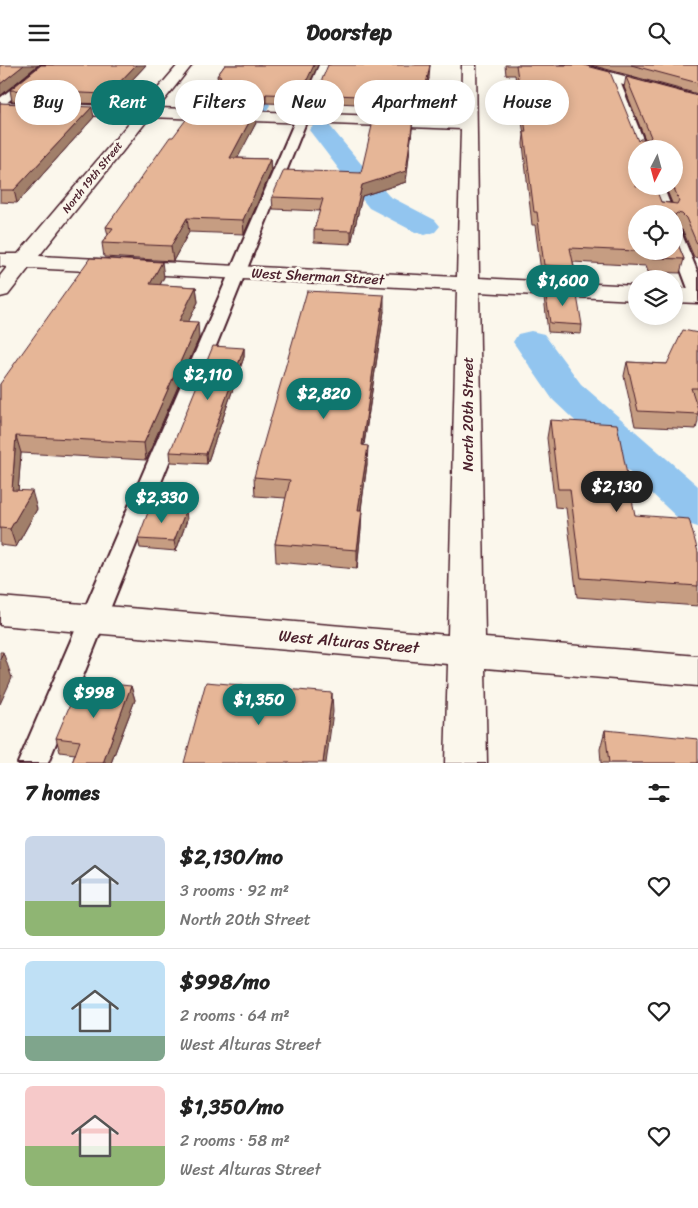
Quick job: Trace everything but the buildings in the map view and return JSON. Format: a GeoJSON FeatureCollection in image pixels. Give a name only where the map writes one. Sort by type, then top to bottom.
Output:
{"type":"FeatureCollection","features":[{"type":"Feature","properties":{"kind":"street","name":"North 19th Street"},"geometry":{"type":"LineString","coordinates":[[165,90],[185,65]]}},
{"type":"Feature","properties":{"kind":"street","name":"North 20th Street"},"geometry":{"type":"LineString","coordinates":[[469,65],[469,80]]}},
{"type":"Feature","properties":{"kind":"street"},"geometry":{"type":"LineString","coordinates":[[568,65],[698,101]]}},
{"type":"Feature","properties":{"kind":"street"},"geometry":{"type":"LineString","coordinates":[[0,107],[91,111]]}},
{"type":"Feature","properties":{"kind":"street"},"geometry":{"type":"LineString","coordinates":[[165,114],[274,117]]}},
{"type":"Feature","properties":{"kind":"street","name":"North 19th Street"},"geometry":{"type":"LineString","coordinates":[[0,290],[136,125]]}},
{"type":"Feature","properties":{"kind":"street","name":"North 20th Street"},"geometry":{"type":"LineString","coordinates":[[466,763],[469,125]]}},
{"type":"Feature","properties":{"kind":"street","name":"West Sherman Street"},"geometry":{"type":"LineString","coordinates":[[0,260],[628,293]]}},
{"type":"Feature","properties":{"kind":"street"},"geometry":{"type":"LineString","coordinates":[[683,295],[698,295]]}},
{"type":"Feature","properties":{"kind":"street","name":"West Alturas Street"},"geometry":{"type":"LineString","coordinates":[[0,611],[698,671]]}},
{"type":"Feature","properties":{"kind":"lane"},"geometry":{"type":"LineString","coordinates":[[0,103],[47,65]]}},
{"type":"Feature","properties":{"kind":"lane"},"geometry":{"type":"LineString","coordinates":[[318,80],[324,65]]}},
{"type":"Feature","properties":{"kind":"lane"},"geometry":{"type":"LineString","coordinates":[[614,79],[638,140]]}},
{"type":"Feature","properties":{"kind":"lane"},"geometry":{"type":"LineString","coordinates":[[32,763],[299,125]]}},
{"type":"Feature","properties":{"kind":"lane"},"geometry":{"type":"LineString","coordinates":[[683,256],[698,295]]}},
{"type":"Feature","properties":{"kind":"waterway"},"geometry":{"type":"LineString","coordinates":[[321,130],[363,183]]}},
{"type":"Feature","properties":{"kind":"waterway"},"geometry":{"type":"LineString","coordinates":[[372,194],[379,202],[425,226]]}},
{"type":"Feature","properties":{"kind":"waterway"},"geometry":{"type":"LineString","coordinates":[[531,342],[567,392],[698,511]]}}]}
